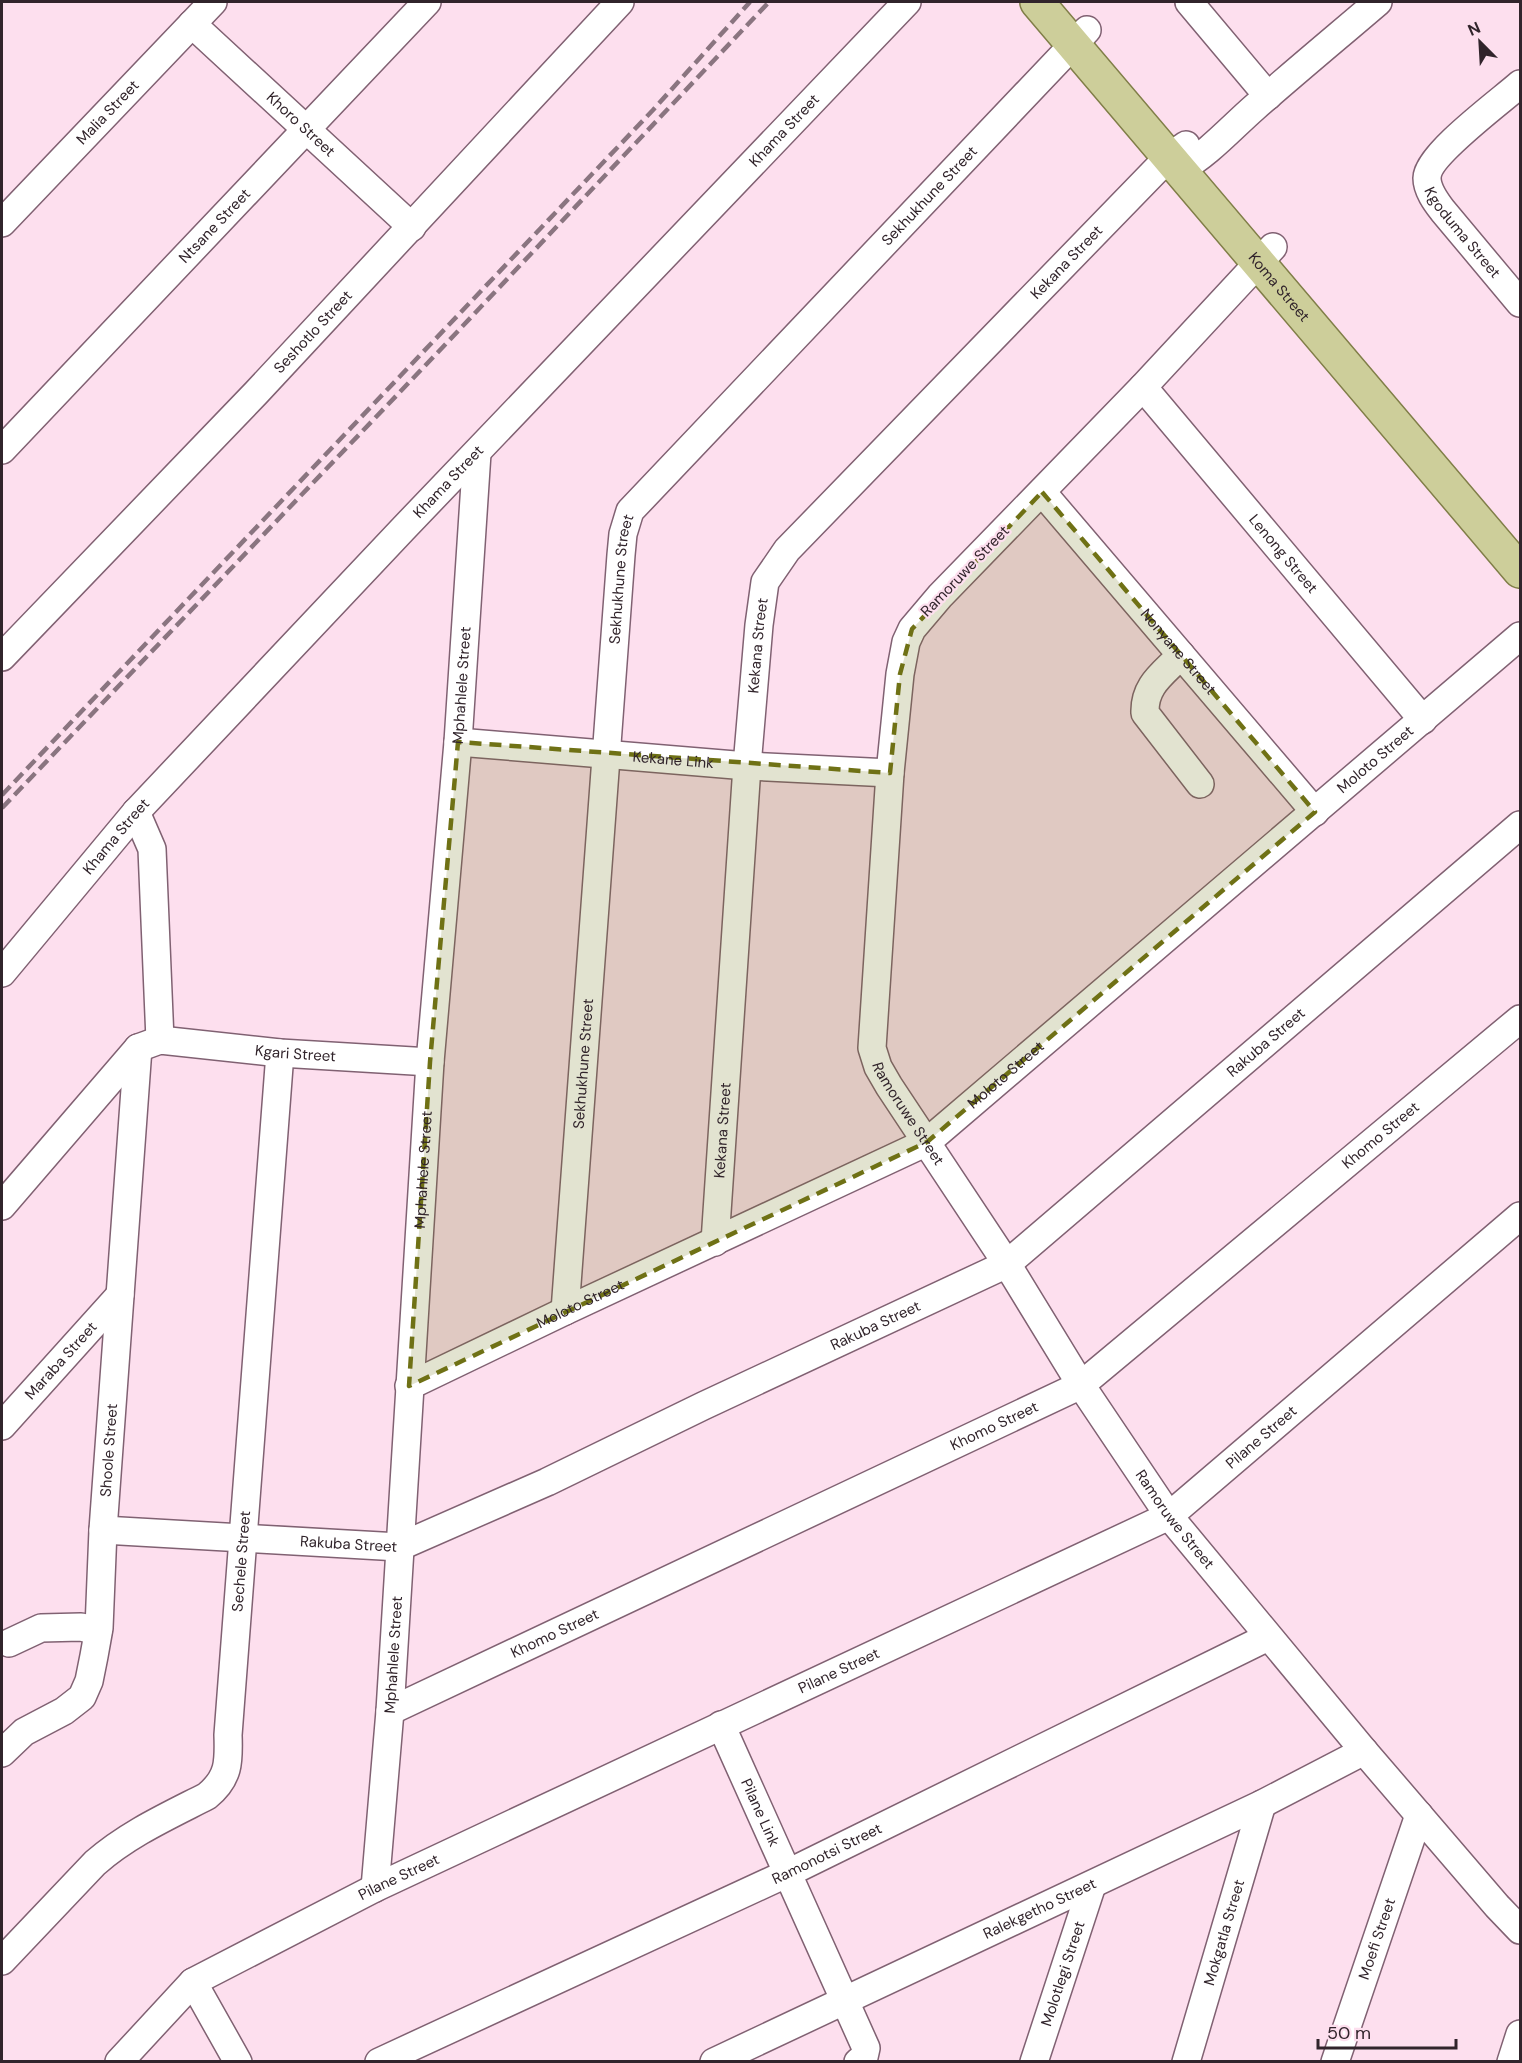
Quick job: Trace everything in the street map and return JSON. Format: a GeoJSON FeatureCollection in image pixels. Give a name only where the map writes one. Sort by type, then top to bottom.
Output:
{"type":"FeatureCollection","features":[{"type":"Feature","properties":{"kind":"main road","name":"Koma Street"},"geometry":{"type":"LineString","coordinates":[[1037,2],[1080,37],[1184,158],[1265,254],[1521,571]]}},
{"type":"Feature","properties":{"kind":"main road","name":"Koma Street"},"geometry":{"type":"LineString","coordinates":[[1063,2],[1080,37]]}},
{"type":"Feature","properties":{"kind":"main road","name":"Koma Street"},"geometry":{"type":"LineString","coordinates":[[1265,254],[1521,540]]}},
{"type":"Feature","properties":{"kind":"street","name":"Malia Street"},"geometry":{"type":"LineString","coordinates":[[2,223],[213,2]]}},
{"type":"Feature","properties":{"kind":"street","name":"Ntsane Street"},"geometry":{"type":"LineString","coordinates":[[2,450],[427,2]]}},
{"type":"Feature","properties":{"kind":"street","name":"Seshotlo Street"},"geometry":{"type":"LineString","coordinates":[[7,641],[412,227],[620,2]]}},
{"type":"Feature","properties":{"kind":"street","name":"Khama Street"},"geometry":{"type":"LineString","coordinates":[[2,973],[136,812],[907,2]]}},
{"type":"Feature","properties":{"kind":"street"},"geometry":{"type":"LineString","coordinates":[[1190,2],[1268,96]]}},
{"type":"Feature","properties":{"kind":"street","name":"Kekana Street"},"geometry":{"type":"LineString","coordinates":[[715,1242],[747,766],[765,582],[787,550],[1184,158],[1268,96],[1378,2]]}},
{"type":"Feature","properties":{"kind":"street","name":"Khoro Street"},"geometry":{"type":"LineString","coordinates":[[192,24],[412,227]]}},
{"type":"Feature","properties":{"kind":"street","name":"Sekhukhune Street"},"geometry":{"type":"LineString","coordinates":[[565,1311],[623,534],[630,511],[1080,37]]}},
{"type":"Feature","properties":{"kind":"street","name":"Kgoduma Street"},"geometry":{"type":"LineString","coordinates":[[1521,84],[1448,146],[1434,161],[1427,178],[1429,188],[1443,211],[1521,303]]}},
{"type":"Feature","properties":{"kind":"street","name":"Ramoruwe Street"},"geometry":{"type":"LineString","coordinates":[[1265,254],[1143,387],[940,596],[912,629],[906,642],[900,674],[890,772],[872,1048],[878,1067],[1007,1264],[1081,1385],[1169,1516],[1364,1751],[1521,1930]]}},
{"type":"Feature","properties":{"kind":"street","name":"Lenong Street"},"geometry":{"type":"LineString","coordinates":[[1143,387],[1423,720]]}},
{"type":"Feature","properties":{"kind":"street","name":"Mphahlele Street"},"geometry":{"type":"LineString","coordinates":[[375,1888],[390,1711],[430,1062],[458,742],[477,453]]}},
{"type":"Feature","properties":{"kind":"street","name":"Nonyane Street"},"geometry":{"type":"LineString","coordinates":[[1042,492],[1315,812]]}},
{"type":"Feature","properties":{"kind":"street","name":"Moloto Street"},"geometry":{"type":"LineString","coordinates":[[409,1386],[927,1142],[1521,636]]}},
{"type":"Feature","properties":{"kind":"street"},"geometry":{"type":"LineString","coordinates":[[1181,655],[1149,690],[1144,700],[1145,713],[1200,784]]}},
{"type":"Feature","properties":{"kind":"street","name":"Kekane Link"},"geometry":{"type":"LineString","coordinates":[[458,742],[747,766],[890,772]]}},
{"type":"Feature","properties":{"kind":"street"},"geometry":{"type":"LineString","coordinates":[[2,1206],[104,1084],[149,1044],[152,849],[136,812]]}},
{"type":"Feature","properties":{"kind":"street","name":"Rakuba Street"},"geometry":{"type":"LineString","coordinates":[[104,1530],[399,1547],[547,1482],[703,1406],[1007,1264],[1521,825]]}},
{"type":"Feature","properties":{"kind":"street","name":"Khomo Street"},"geometry":{"type":"LineString","coordinates":[[390,1711],[1081,1385],[1521,1019]]}},
{"type":"Feature","properties":{"kind":"street","name":"Kgari Street"},"geometry":{"type":"LineString","coordinates":[[149,1044],[430,1062]]}},
{"type":"Feature","properties":{"kind":"street","name":"Shoole Street"},"geometry":{"type":"LineString","coordinates":[[2,1754],[24,1732],[64,1711],[82,1697],[88,1681],[98,1631],[135,1102],[149,1044]]}},
{"type":"Feature","properties":{"kind":"street","name":"Sechele Street"},"geometry":{"type":"LineString","coordinates":[[2,1961],[109,1850],[126,1838],[207,1796],[218,1787],[229,1760],[228,1735],[280,1053]]}},
{"type":"Feature","properties":{"kind":"street"},"geometry":{"type":"LineString","coordinates":[[104,1084],[135,1102]]}},
{"type":"Feature","properties":{"kind":"street","name":"Pilane Street"},"geometry":{"type":"LineString","coordinates":[[119,2061],[193,1982],[375,1888],[1169,1516],[1521,1216]]}},
{"type":"Feature","properties":{"kind":"street","name":"Maraba Street"},"geometry":{"type":"LineString","coordinates":[[2,1426],[120,1295]]}},
{"type":"Feature","properties":{"kind":"street"},"geometry":{"type":"LineString","coordinates":[[9,1643],[41,1628],[81,1627],[98,1631]]}},
{"type":"Feature","properties":{"kind":"street","name":"Ramonotsi Street"},"geometry":{"type":"LineString","coordinates":[[379,2061],[788,1873],[1268,1637]]}},
{"type":"Feature","properties":{"kind":"street","name":"Pilane Link"},"geometry":{"type":"LineString","coordinates":[[721,1725],[866,2048],[864,2056],[858,2061]]}},
{"type":"Feature","properties":{"kind":"street","name":"Ralekgetho Street"},"geometry":{"type":"LineString","coordinates":[[714,2061],[1262,1804],[1364,1751]]}},
{"type":"Feature","properties":{"kind":"street","name":"Mokgatla Street"},"geometry":{"type":"LineString","coordinates":[[1186,2061],[1262,1804]]}},
{"type":"Feature","properties":{"kind":"street","name":"Moefi Street"},"geometry":{"type":"LineString","coordinates":[[1335,2061],[1419,1815]]}},
{"type":"Feature","properties":{"kind":"street","name":"Molotlegi Street"},"geometry":{"type":"LineString","coordinates":[[1034,2061],[1092,1885]]}},
{"type":"Feature","properties":{"kind":"street"},"geometry":{"type":"LineString","coordinates":[[193,1982],[238,2061]]}},
{"type":"Feature","properties":{"kind":"street"},"geometry":{"type":"LineString","coordinates":[[1511,2061],[1521,2034]]}},
{"type":"Feature","properties":{"kind":"highlighted area"},"geometry":{"type":"Polygon","coordinates":[[[1042,492],[1315,812],[927,1142],[409,1386],[430,1062],[458,742],[890,773],[900,674],[912,629],[1042,492]]]}},
{"type":"Feature","properties":{"kind":"railway"},"geometry":{"type":"LineString","coordinates":[[2,795],[653,110],[750,2]]}},
{"type":"Feature","properties":{"kind":"railway"},"geometry":{"type":"LineString","coordinates":[[2,808],[769,2]]}}]}
